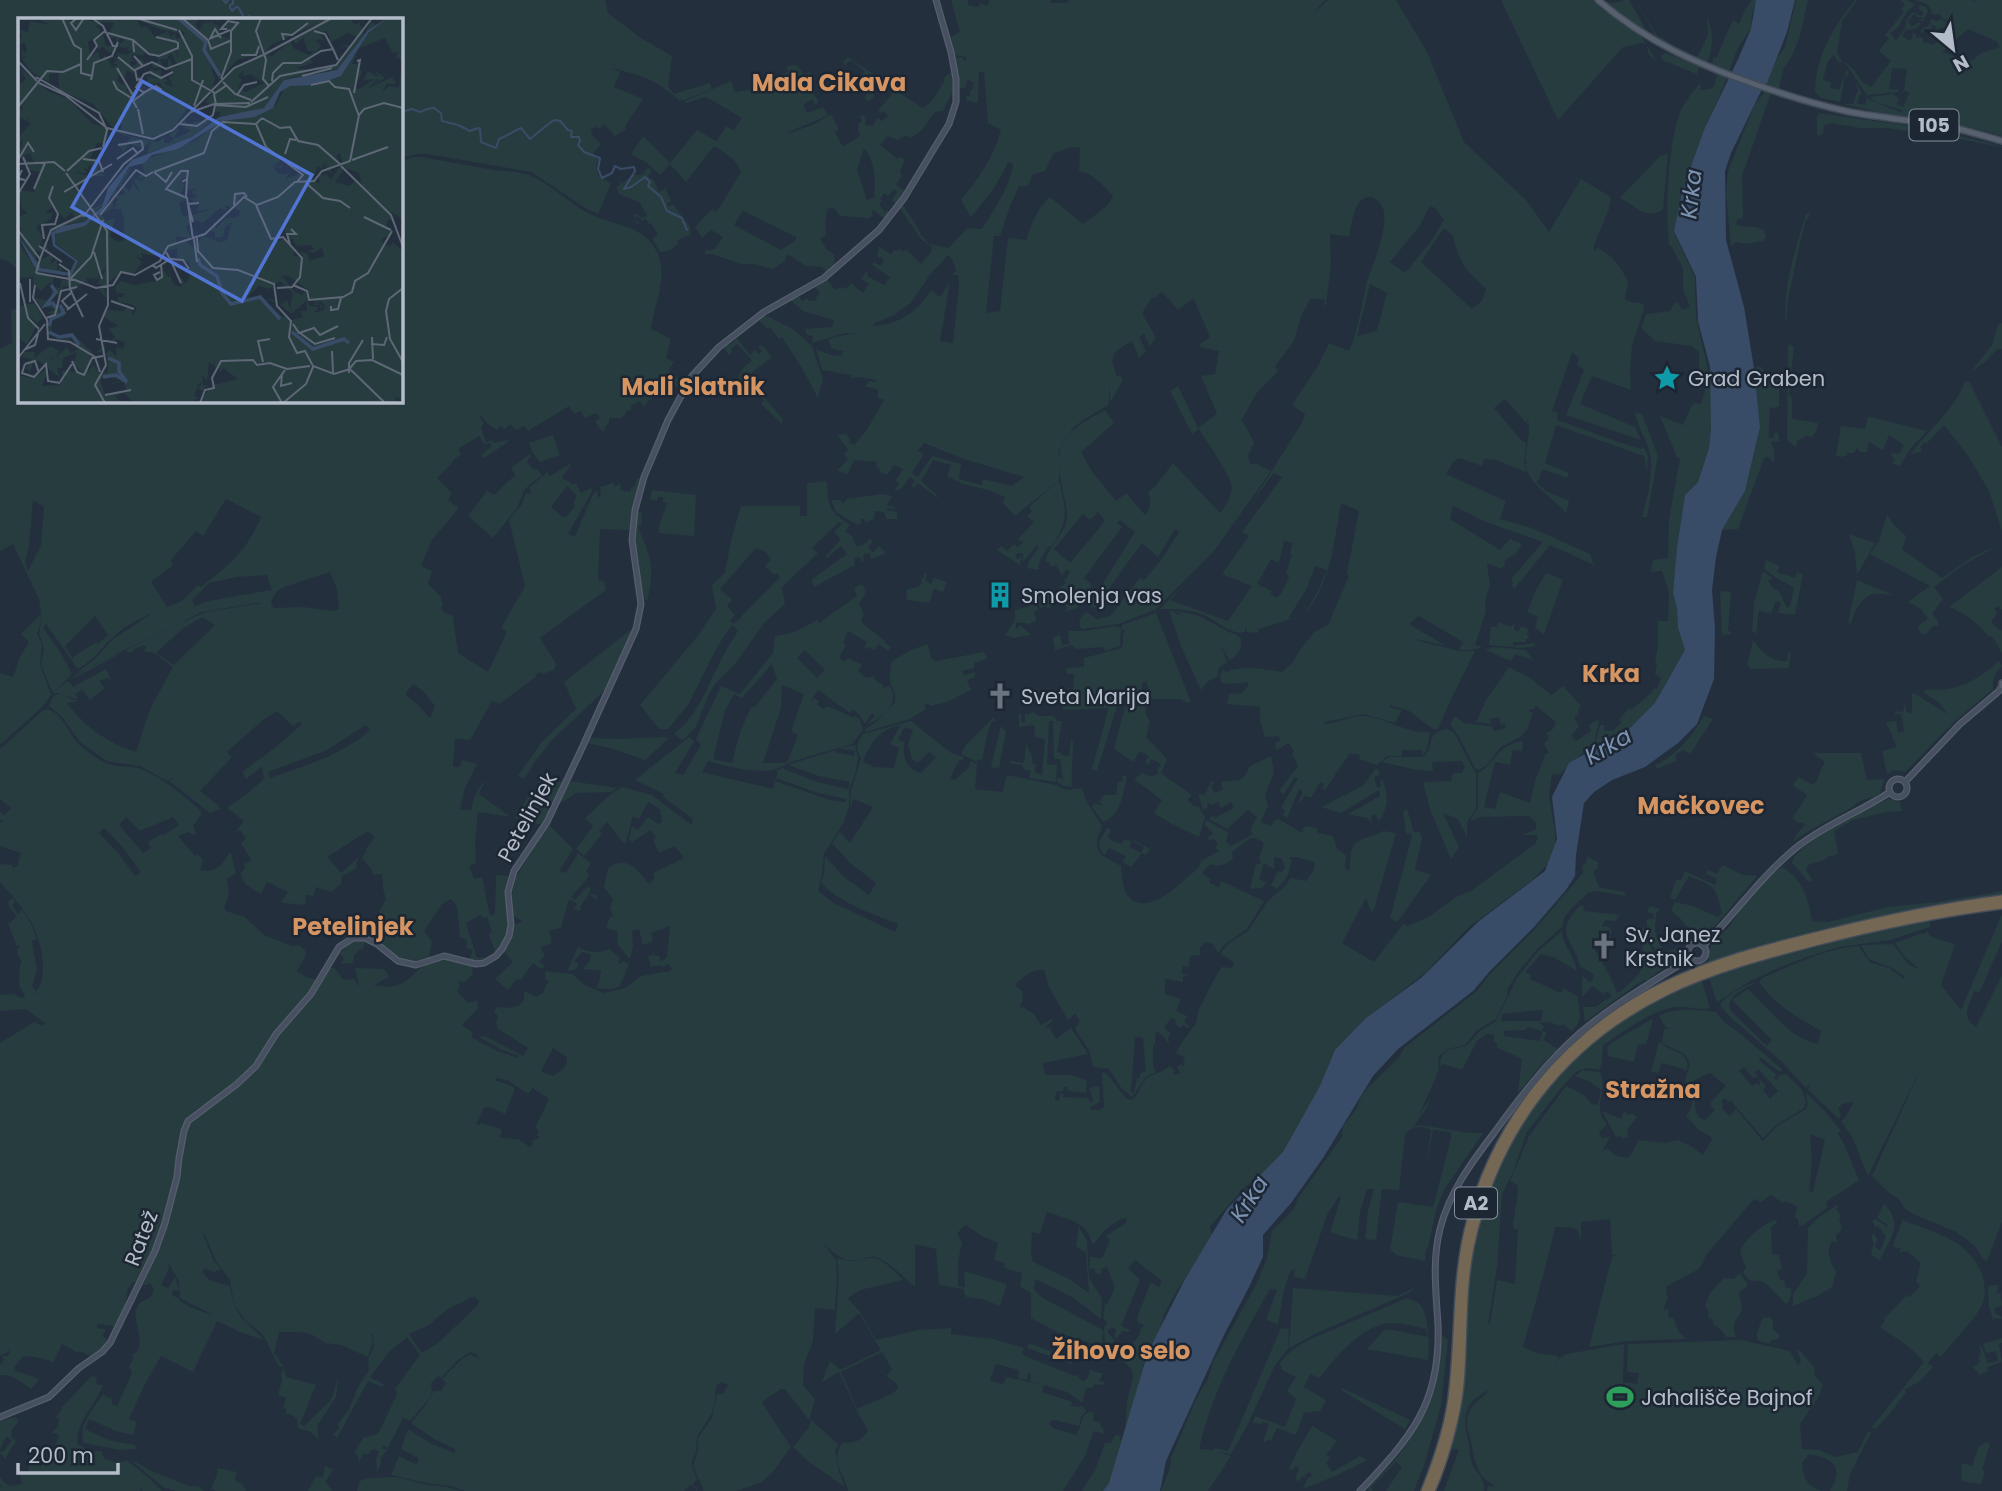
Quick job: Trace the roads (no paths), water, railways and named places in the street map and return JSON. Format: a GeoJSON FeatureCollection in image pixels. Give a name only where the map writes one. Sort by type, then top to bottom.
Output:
{"type":"FeatureCollection","features":[{"type":"Feature","properties":{"kind":"highway","name":"A2"},"geometry":{"type":"LineString","coordinates":[[1425,1491],[1452,1402],[1464,1249],[1477,1198],[1490,1163],[1521,1109],[1562,1060],[1609,1019],[1664,989],[1740,960],[1882,920],[2002,899]]}},
{"type":"Feature","properties":{"kind":"highway","name":"A2"},"geometry":{"type":"LineString","coordinates":[[1740,960],[1880,926],[2002,905]]}},
{"type":"Feature","properties":{"kind":"highway","name":"A2"},"geometry":{"type":"LineString","coordinates":[[1431,1491],[1445,1455],[1458,1396],[1466,1270],[1483,1198],[1495,1166],[1525,1112],[1573,1056],[1616,1021],[1664,989]]}},
{"type":"Feature","properties":{"kind":"main road","name":"Petelinjek"},"geometry":{"type":"LineString","coordinates":[[270,1041],[311,994],[339,947],[353,938],[372,940],[398,961],[416,965],[444,956],[476,964],[484,963],[502,949],[511,925],[508,892],[514,871],[547,822],[636,629],[641,604],[632,540],[635,510],[668,420],[686,386],[720,346],[764,312],[820,281],[886,223],[904,198],[948,124],[956,102],[955,70],[936,0]]}},
{"type":"Feature","properties":{"kind":"main road","name":"105"},"geometry":{"type":"LineString","coordinates":[[1598,0],[1646,36],[1700,64],[1809,103],[1952,128],[2002,141]]}},
{"type":"Feature","properties":{"kind":"main road"},"geometry":{"type":"LineString","coordinates":[[1905,782],[1960,724],[1999,691],[2002,685]]}},
{"type":"Feature","properties":{"kind":"main road"},"geometry":{"type":"LineString","coordinates":[[1986,701],[2002,694]]}},
{"type":"Feature","properties":{"kind":"main road"},"geometry":{"type":"LineString","coordinates":[[1890,792],[1892,781],[1897,779],[1905,782]]}},
{"type":"Feature","properties":{"kind":"main road"},"geometry":{"type":"LineString","coordinates":[[1890,792],[1897,796],[1902,795],[1906,788],[1905,782]]}},
{"type":"Feature","properties":{"kind":"main road"},"geometry":{"type":"LineString","coordinates":[[1703,946],[1761,880],[1794,849],[1823,828],[1890,792]]}},
{"type":"Feature","properties":{"kind":"main road"},"geometry":{"type":"LineString","coordinates":[[1696,943],[1703,946],[1706,951],[1703,959],[1696,961],[1690,958],[1689,946],[1696,943]]}},
{"type":"Feature","properties":{"kind":"main road"},"geometry":{"type":"LineString","coordinates":[[1360,1491],[1408,1438],[1430,1393],[1438,1355],[1436,1248],[1444,1216],[1458,1184],[1513,1107],[1539,1074],[1569,1043],[1605,1013],[1690,958]]}},
{"type":"Feature","properties":{"kind":"main road","name":"Ratež"},"geometry":{"type":"LineString","coordinates":[[0,1417],[49,1397],[110,1343],[155,1251],[165,1223],[188,1121],[251,1071],[270,1041]]}},
{"type":"Feature","properties":{"kind":"water"},"geometry":{"type":"Polygon","coordinates":[[[1756,0],[1795,0],[1787,32],[1767,83],[1731,153],[1725,171],[1726,240],[1744,307],[1760,427],[1745,491],[1722,530],[1716,557],[1712,590],[1715,629],[1714,679],[1697,724],[1678,743],[1645,767],[1612,780],[1594,792],[1584,803],[1575,876],[1566,890],[1473,991],[1398,1049],[1373,1076],[1323,1158],[1291,1203],[1263,1235],[1263,1257],[1166,1461],[1160,1491],[1103,1491],[1109,1483],[1148,1352],[1184,1281],[1227,1209],[1283,1152],[1320,1086],[1335,1050],[1366,1018],[1421,978],[1479,921],[1545,871],[1557,839],[1552,797],[1569,763],[1629,729],[1655,703],[1685,650],[1678,628],[1673,593],[1677,547],[1685,495],[1698,482],[1709,448],[1710,367],[1698,321],[1696,277],[1674,231],[1683,189],[1704,130],[1751,29],[1756,0]]]}},
{"type":"Feature","properties":{"kind":"waterway"},"geometry":{"type":"LineString","coordinates":[[223,0],[226,3],[228,0]]}},
{"type":"Feature","properties":{"kind":"waterway"},"geometry":{"type":"LineString","coordinates":[[233,0],[230,8],[232,11],[238,7],[244,18]]}},
{"type":"Feature","properties":{"kind":"waterway"},"geometry":{"type":"LineString","coordinates":[[402,112],[412,109],[420,112],[434,108],[441,113],[442,121],[470,131],[480,129],[481,142],[496,148],[499,139],[518,129],[521,128],[530,139],[551,122],[560,121],[572,131],[571,137],[579,137],[578,145],[584,152],[600,158],[598,169],[602,178],[612,173],[615,166],[621,169],[634,167],[635,171],[624,189],[645,177],[650,182],[648,186],[661,197],[667,211],[682,218],[687,230]]}},
{"type":"Feature","properties":{"kind":"place","name":"Grad Graben"},"geometry":{"type":"Point","coordinates":[1667,378]}},
{"type":"Feature","properties":{"kind":"place","name":"Smolenja vas"},"geometry":{"type":"Point","coordinates":[1000,595]}},
{"type":"Feature","properties":{"kind":"place","name":"Sveta Marija"},"geometry":{"type":"Point","coordinates":[1000,696]}},
{"type":"Feature","properties":{"kind":"place","name":"Sv. Janez Krstnik"},"geometry":{"type":"Point","coordinates":[1604,946]}},
{"type":"Feature","properties":{"kind":"place","name":"Jahališče Bajnof"},"geometry":{"type":"Point","coordinates":[1620,1397]}},
{"type":"Feature","properties":{"kind":"district","name":"Mala Cikava"},"geometry":{"type":"Point","coordinates":[829,82]}},
{"type":"Feature","properties":{"kind":"district","name":"Mali Slatnik"},"geometry":{"type":"Point","coordinates":[693,386]}},
{"type":"Feature","properties":{"kind":"district","name":"Krka"},"geometry":{"type":"Point","coordinates":[1611,673]}},
{"type":"Feature","properties":{"kind":"district","name":"Mačkovec"},"geometry":{"type":"Point","coordinates":[1701,805]}},
{"type":"Feature","properties":{"kind":"district","name":"Petelinjek"},"geometry":{"type":"Point","coordinates":[353,926]}},
{"type":"Feature","properties":{"kind":"district","name":"Stražna"},"geometry":{"type":"Point","coordinates":[1653,1089]}},
{"type":"Feature","properties":{"kind":"district","name":"Žihovo selo"},"geometry":{"type":"Point","coordinates":[1121,1350]}}]}
